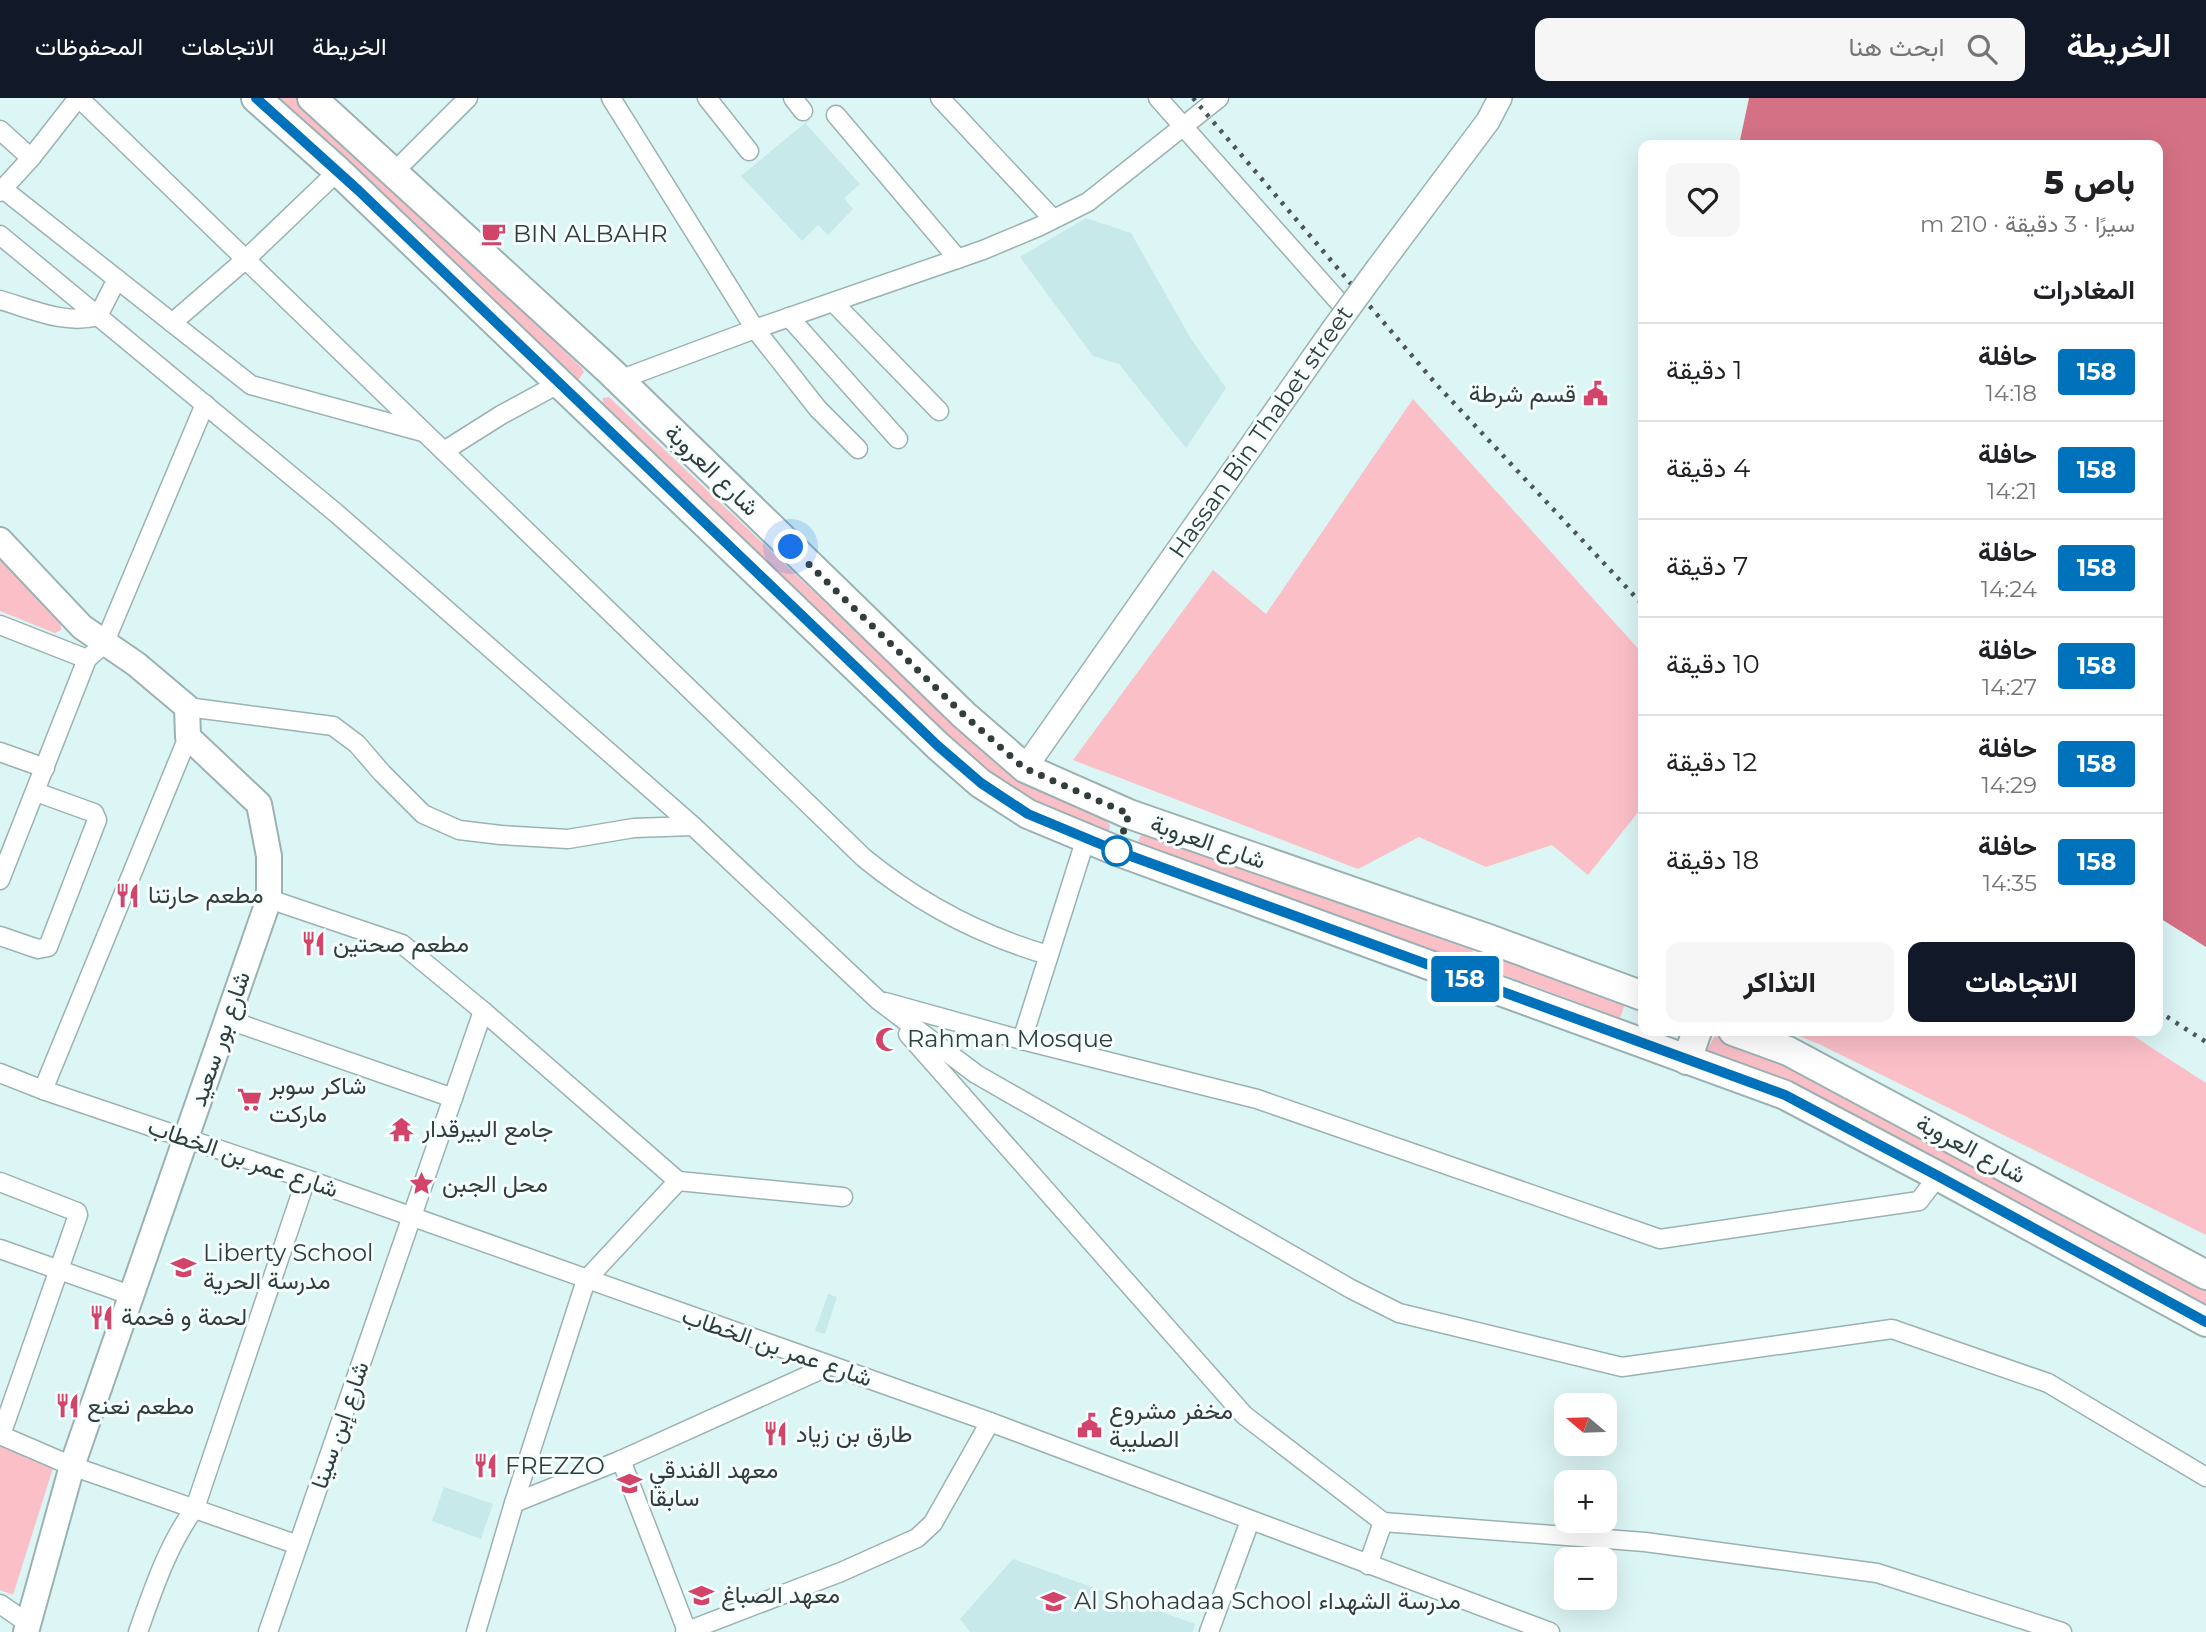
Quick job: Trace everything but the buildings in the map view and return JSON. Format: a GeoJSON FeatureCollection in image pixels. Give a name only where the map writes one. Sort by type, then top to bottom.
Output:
{"type":"FeatureCollection","features":[{"type":"Feature","properties":{"kind":"main road","name":"شارع العروبة"},"geometry":{"type":"LineString","coordinates":[[256,98],[338,171],[938,746],[981,783],[1028,814],[1117,851],[1785,1095],[2206,1322]]}},
{"type":"Feature","properties":{"kind":"main road","name":"شارع العروبة"},"geometry":{"type":"LineString","coordinates":[[312,98],[615,376],[964,715],[1024,768],[1129,814],[1489,939],[1638,994]]}},
{"type":"Feature","properties":{"kind":"main road"},"geometry":{"type":"LineString","coordinates":[[585,406],[615,376]]}},
{"type":"Feature","properties":{"kind":"main road"},"geometry":{"type":"LineString","coordinates":[[0,540],[82,627],[96,652],[136,664],[187,708],[188,737]]}},
{"type":"Feature","properties":{"kind":"main road","name":"شارع بور سعيد"},"geometry":{"type":"LineString","coordinates":[[27,1628],[72,1466],[269,899],[269,856],[259,804],[188,737]]}},
{"type":"Feature","properties":{"kind":"main road"},"geometry":{"type":"LineString","coordinates":[[1117,851],[1129,814]]}},
{"type":"Feature","properties":{"kind":"main road"},"geometry":{"type":"LineString","coordinates":[[1472,981],[1489,939]]}},
{"type":"Feature","properties":{"kind":"main road"},"geometry":{"type":"LineString","coordinates":[[1687,1060],[1695,1036]]}},
{"type":"Feature","properties":{"kind":"main road","name":"شارع العروبة"},"geometry":{"type":"LineString","coordinates":[[1746,1036],[1788,1051],[2206,1275]]}},
{"type":"Feature","properties":{"kind":"street"},"geometry":{"type":"LineString","coordinates":[[426,433],[251,385],[2,191],[78,98],[426,433],[864,858],[938,910],[992,937],[1048,955]]}},
{"type":"Feature","properties":{"kind":"street"},"geometry":{"type":"LineString","coordinates":[[394,172],[468,98]]}},
{"type":"Feature","properties":{"kind":"street"},"geometry":{"type":"LineString","coordinates":[[611,98],[755,329],[818,409],[858,449]]}},
{"type":"Feature","properties":{"kind":"street"},"geometry":{"type":"LineString","coordinates":[[708,98],[749,151]]}},
{"type":"Feature","properties":{"kind":"street"},"geometry":{"type":"LineString","coordinates":[[940,98],[1053,219]]}},
{"type":"Feature","properties":{"kind":"street"},"geometry":{"type":"LineString","coordinates":[[1158,98],[1347,311]]}},
{"type":"Feature","properties":{"kind":"street"},"geometry":{"type":"LineString","coordinates":[[615,376],[958,259],[1053,219],[1088,202],[1219,98]]}},
{"type":"Feature","properties":{"kind":"street","name":"Hassan Bin Thabet street"},"geometry":{"type":"LineString","coordinates":[[1024,768],[1332,331],[1488,121],[1500,98]]}},
{"type":"Feature","properties":{"kind":"street"},"geometry":{"type":"LineString","coordinates":[[836,115],[958,259]]}},
{"type":"Feature","properties":{"kind":"street"},"geometry":{"type":"LineString","coordinates":[[0,130],[31,158]]}},
{"type":"Feature","properties":{"kind":"street"},"geometry":{"type":"LineString","coordinates":[[172,323],[246,259],[338,171]]}},
{"type":"Feature","properties":{"kind":"street"},"geometry":{"type":"LineString","coordinates":[[0,234],[336,513],[693,826],[878,1000],[1244,1415],[1383,1522],[1645,1542],[1877,1573],[2062,1632]]}},
{"type":"Feature","properties":{"kind":"street"},"geometry":{"type":"LineString","coordinates":[[0,300],[66,319],[87,319],[98,316],[117,279]]}},
{"type":"Feature","properties":{"kind":"street"},"geometry":{"type":"LineString","coordinates":[[833,302],[939,411]]}},
{"type":"Feature","properties":{"kind":"street"},"geometry":{"type":"LineString","coordinates":[[789,317],[898,439]]}},
{"type":"Feature","properties":{"kind":"street"},"geometry":{"type":"LineString","coordinates":[[444,451],[501,415],[560,383]]}},
{"type":"Feature","properties":{"kind":"street"},"geometry":{"type":"LineString","coordinates":[[0,880],[45,768],[205,404]]}},
{"type":"Feature","properties":{"kind":"street"},"geometry":{"type":"LineString","coordinates":[[0,625],[96,652]]}},
{"type":"Feature","properties":{"kind":"street"},"geometry":{"type":"LineString","coordinates":[[187,708],[333,726],[357,744],[423,814],[459,830],[568,839],[634,828],[693,826]]}},
{"type":"Feature","properties":{"kind":"street"},"geometry":{"type":"LineString","coordinates":[[43,1090],[188,737]]}},
{"type":"Feature","properties":{"kind":"street"},"geometry":{"type":"LineString","coordinates":[[0,752],[45,768]]}},
{"type":"Feature","properties":{"kind":"street"},"geometry":{"type":"LineString","coordinates":[[0,936],[37,949],[48,947],[97,820],[94,813],[36,792]]}},
{"type":"Feature","properties":{"kind":"street"},"geometry":{"type":"LineString","coordinates":[[1022,1040],[1086,838]]}},
{"type":"Feature","properties":{"kind":"street"},"geometry":{"type":"LineString","coordinates":[[269,899],[402,944],[678,1181],[843,1197]]}},
{"type":"Feature","properties":{"kind":"street"},"geometry":{"type":"LineString","coordinates":[[878,1000],[1022,1040],[1257,1099],[1660,1239],[1919,1201],[1938,1176]]}},
{"type":"Feature","properties":{"kind":"street"},"geometry":{"type":"LineString","coordinates":[[878,1000],[976,1074],[1351,1289],[1399,1313],[1622,1367],[1892,1329],[2048,1382],[2206,1477]]}},
{"type":"Feature","properties":{"kind":"street","name":"شارع إبن سينا"},"geometry":{"type":"LineString","coordinates":[[268,1632],[483,1011]]}},
{"type":"Feature","properties":{"kind":"street"},"geometry":{"type":"LineString","coordinates":[[226,1020],[453,1098]]}},
{"type":"Feature","properties":{"kind":"street","name":"شارع عمر بن الخطاب"},"geometry":{"type":"LineString","coordinates":[[0,1073],[990,1422],[1550,1632]]}},
{"type":"Feature","properties":{"kind":"street"},"geometry":{"type":"LineString","coordinates":[[138,1632],[159,1576],[185,1521],[195,1508],[306,1179]]}},
{"type":"Feature","properties":{"kind":"street"},"geometry":{"type":"LineString","coordinates":[[475,1632],[586,1280],[678,1181]]}},
{"type":"Feature","properties":{"kind":"street"},"geometry":{"type":"LineString","coordinates":[[0,1182],[78,1213],[0,1435],[72,1466],[298,1545]]}},
{"type":"Feature","properties":{"kind":"street"},"geometry":{"type":"LineString","coordinates":[[0,1249],[130,1295]]}},
{"type":"Feature","properties":{"kind":"street"},"geometry":{"type":"LineString","coordinates":[[514,1503],[621,1460],[829,1366]]}},
{"type":"Feature","properties":{"kind":"street"},"geometry":{"type":"LineString","coordinates":[[621,1460],[686,1631],[841,1572],[916,1538],[933,1523],[990,1422]]}},
{"type":"Feature","properties":{"kind":"street"},"geometry":{"type":"LineString","coordinates":[[1209,1632],[1250,1521]]}},
{"type":"Feature","properties":{"kind":"street"},"geometry":{"type":"LineString","coordinates":[[1368,1565],[1383,1522]]}},
{"type":"Feature","properties":{"kind":"street"},"geometry":{"type":"LineString","coordinates":[[0,1604],[27,1628]]}},
{"type":"Feature","properties":{"kind":"shaded area"},"geometry":{"type":"Polygon","coordinates":[[[276,98],[300,98],[581,367],[584,372],[576,383],[276,98]]]}},
{"type":"Feature","properties":{"kind":"shaded area"},"geometry":{"type":"Polygon","coordinates":[[[1749,98],[2206,98],[2206,947],[2163,920],[2163,140],[1740,140],[1749,98]]]}},
{"type":"Feature","properties":{"kind":"shaded area"},"geometry":{"type":"Polygon","coordinates":[[[811,118],[806,124],[860,184],[844,198],[853,209],[828,235],[818,225],[802,241],[741,176],[811,118]]]}},
{"type":"Feature","properties":{"kind":"shaded area"},"geometry":{"type":"Polygon","coordinates":[[[1086,218],[1131,233],[1191,339],[1226,388],[1186,448],[1119,364],[1093,356],[1020,257],[1086,218]]]}},
{"type":"Feature","properties":{"kind":"shaded area"},"geometry":{"type":"Polygon","coordinates":[[[609,397],[1005,771],[1025,785],[1105,820],[1110,825],[1109,831],[1102,835],[1045,811],[976,764],[602,408],[603,398],[609,397]]]}},
{"type":"Feature","properties":{"kind":"shaded area"},"geometry":{"type":"Polygon","coordinates":[[[1413,399],[1638,648],[1638,812],[1588,875],[1552,845],[1486,867],[1419,837],[1358,869],[1073,760],[1213,570],[1266,614],[1413,399]]]}},
{"type":"Feature","properties":{"kind":"shaded area"},"geometry":{"type":"Polygon","coordinates":[[[0,552],[60,617],[61,630],[55,633],[0,611],[0,552]]]}},
{"type":"Feature","properties":{"kind":"shaded area"},"geometry":{"type":"Polygon","coordinates":[[[1143,834],[1473,950],[1468,964],[1140,848],[1138,840],[1143,834]]]}},
{"type":"Feature","properties":{"kind":"shaded area"},"geometry":{"type":"Polygon","coordinates":[[[1504,960],[1625,1004],[1620,1018],[1499,973],[1504,960]]]}},
{"type":"Feature","properties":{"kind":"shaded area"},"geometry":{"type":"Polygon","coordinates":[[[1715,1036],[1782,1062],[2206,1287],[2206,1312],[1705,1053],[1715,1036]]]}},
{"type":"Feature","properties":{"kind":"shaded area"},"geometry":{"type":"Polygon","coordinates":[[[1799,1036],[2134,1036],[2206,1083],[2206,1235],[1799,1036]]]}},
{"type":"Feature","properties":{"kind":"shaded area"},"geometry":{"type":"Polygon","coordinates":[[[828,1294],[837,1297],[825,1334],[815,1331],[828,1294]]]}},
{"type":"Feature","properties":{"kind":"shaded area"},"geometry":{"type":"Polygon","coordinates":[[[0,1446],[53,1468],[13,1595],[0,1590],[0,1446]]]}},
{"type":"Feature","properties":{"kind":"shaded area"},"geometry":{"type":"Polygon","coordinates":[[[444,1487],[493,1504],[481,1539],[432,1521],[444,1487]]]}},
{"type":"Feature","properties":{"kind":"shaded area","name":"Al Shohadaa School مدرسة الشهداء"},"geometry":{"type":"Polygon","coordinates":[[[1013,1559],[1195,1624],[1193,1632],[970,1632],[960,1619],[1013,1559]]]}},
{"type":"Feature","properties":{"kind":"railway"},"geometry":{"type":"LineString","coordinates":[[1193,98],[1436,384],[1638,600]]}},
{"type":"Feature","properties":{"kind":"railway"},"geometry":{"type":"LineString","coordinates":[[2163,1014],[2206,1042]]}},
{"type":"Feature","properties":{"kind":"bus line","name":"158"},"geometry":{"type":"LineString","coordinates":[[256,98],[358,190],[938,746],[981,783],[1028,814],[1117,851],[1785,1095],[2206,1322]]}},
{"type":"Feature","properties":{"kind":"place","name":"BIN ALBAHR"},"geometry":{"type":"Point","coordinates":[493,234]}},
{"type":"Feature","properties":{"kind":"place","name":"قسم شرطة"},"geometry":{"type":"Point","coordinates":[1596,394]}},
{"type":"Feature","properties":{"kind":"place","name":"مطعم حارتنا"},"geometry":{"type":"Point","coordinates":[128,895]}},
{"type":"Feature","properties":{"kind":"place","name":"مطعم صحتين"},"geometry":{"type":"Point","coordinates":[313,944]}},
{"type":"Feature","properties":{"kind":"place","name":"Rahman Mosque"},"geometry":{"type":"Point","coordinates":[887,1039]}},
{"type":"Feature","properties":{"kind":"place","name":"شاكر سوبر ماركت"},"geometry":{"type":"Point","coordinates":[249,1100]}},
{"type":"Feature","properties":{"kind":"place","name":"جامع البيرقدار"},"geometry":{"type":"Point","coordinates":[402,1129]}},
{"type":"Feature","properties":{"kind":"place","name":"محل الجبن"},"geometry":{"type":"Point","coordinates":[422,1184]}},
{"type":"Feature","properties":{"kind":"place","name":"Liberty School مدرسة الحرية"},"geometry":{"type":"Point","coordinates":[183,1267]}},
{"type":"Feature","properties":{"kind":"place","name":"لحمة و فحمة"},"geometry":{"type":"Point","coordinates":[101,1317]}},
{"type":"Feature","properties":{"kind":"place","name":"مطعم نعنع"},"geometry":{"type":"Point","coordinates":[67,1406]}},
{"type":"Feature","properties":{"kind":"place","name":"مخفر مشروع الصليبة"},"geometry":{"type":"Point","coordinates":[1089,1425]}},
{"type":"Feature","properties":{"kind":"place","name":"طارق بن زياد"},"geometry":{"type":"Point","coordinates":[776,1434]}},
{"type":"Feature","properties":{"kind":"place","name":"FREZZO"},"geometry":{"type":"Point","coordinates":[485,1466]}},
{"type":"Feature","properties":{"kind":"place","name":"معهد الفندقي سابقا"},"geometry":{"type":"Point","coordinates":[629,1484]}},
{"type":"Feature","properties":{"kind":"place","name":"معهد الصباغ"},"geometry":{"type":"Point","coordinates":[701,1595]}},
{"type":"Feature","properties":{"kind":"place","name":"Al Shohadaa School مدرسة الشهداء"},"geometry":{"type":"Point","coordinates":[1054,1601]}},
{"type":"Feature","properties":{"kind":"route"},"geometry":{"type":"LineString","coordinates":[[791,547],[964,715],[1024,768],[1129,814],[1117,851]]}}]}
